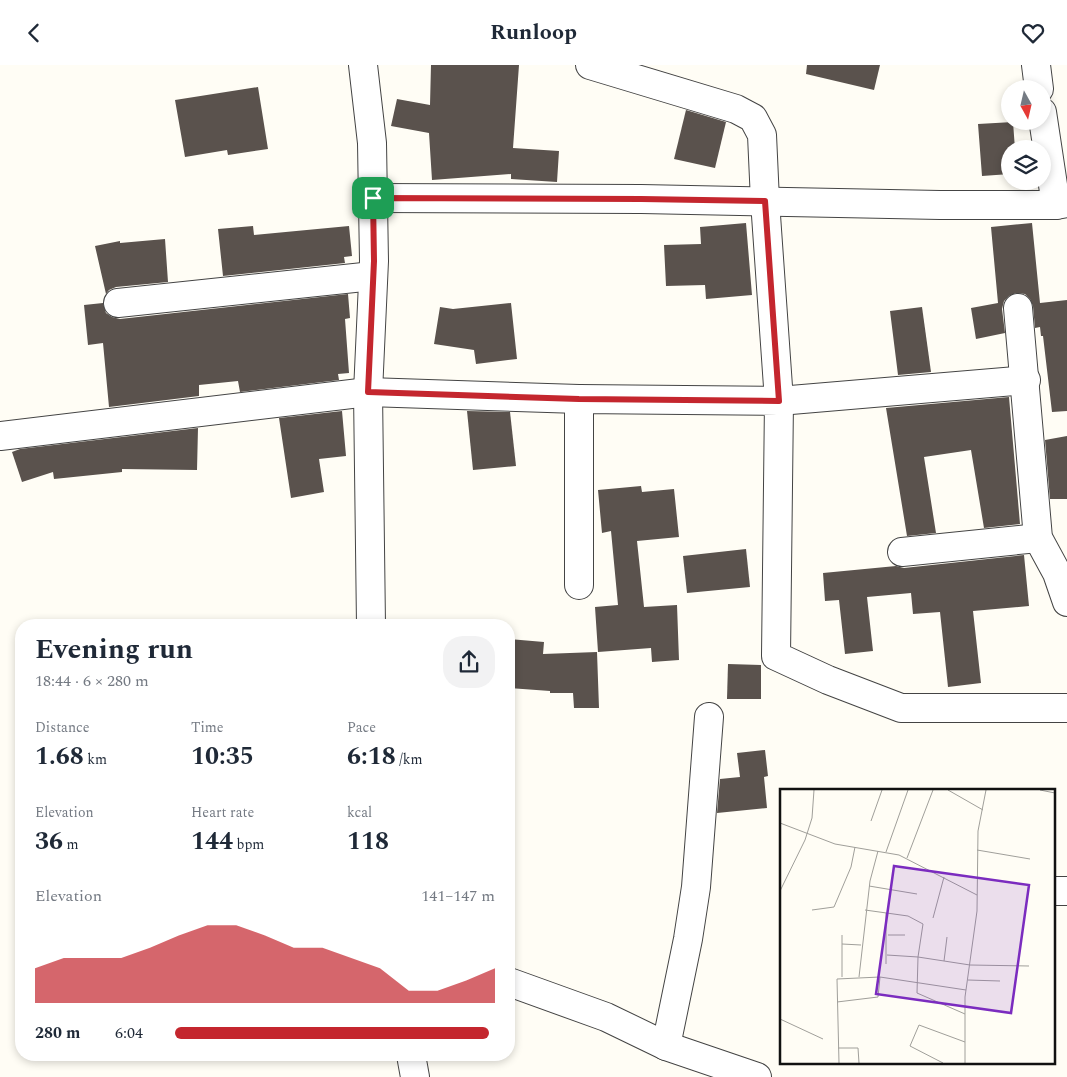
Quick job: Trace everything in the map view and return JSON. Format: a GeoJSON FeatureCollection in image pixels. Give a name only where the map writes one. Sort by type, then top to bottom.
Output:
{"type":"FeatureCollection","features":[{"type":"Feature","properties":{"kind":"street"},"geometry":{"type":"LineString","coordinates":[[363,65],[372,143],[373,198],[373,276],[368,392],[371,619]]}},
{"type":"Feature","properties":{"kind":"street"},"geometry":{"type":"LineString","coordinates":[[590,65],[736,109],[753,118],[762,135],[779,401],[776,656],[828,680],[901,708],[1067,708]]}},
{"type":"Feature","properties":{"kind":"street"},"geometry":{"type":"LineString","coordinates":[[1036,65],[1038,80]]}},
{"type":"Feature","properties":{"kind":"street"},"geometry":{"type":"LineString","coordinates":[[373,198],[641,199],[940,205],[1062,204],[1046,130]]}},
{"type":"Feature","properties":{"kind":"street"},"geometry":{"type":"LineString","coordinates":[[118,303],[373,276]]}},
{"type":"Feature","properties":{"kind":"street"},"geometry":{"type":"LineString","coordinates":[[1018,308],[1026,380],[1038,538],[1057,573],[1067,602]]}},
{"type":"Feature","properties":{"kind":"street"},"geometry":{"type":"LineString","coordinates":[[0,437],[368,392],[579,399],[779,401],[1026,380]]}},
{"type":"Feature","properties":{"kind":"street"},"geometry":{"type":"LineString","coordinates":[[579,399],[580,585]]}},
{"type":"Feature","properties":{"kind":"street"},"geometry":{"type":"LineString","coordinates":[[902,552],[1038,538]]}},
{"type":"Feature","properties":{"kind":"street"},"geometry":{"type":"LineString","coordinates":[[666,1046],[688,939],[696,887],[709,717]]}},
{"type":"Feature","properties":{"kind":"street"},"geometry":{"type":"LineString","coordinates":[[1054,891],[1067,891]]}},
{"type":"Feature","properties":{"kind":"street"},"geometry":{"type":"LineString","coordinates":[[515,984],[606,1017],[666,1046],[757,1077]]}},
{"type":"Feature","properties":{"kind":"street"},"geometry":{"type":"LineString","coordinates":[[412,1061],[415,1077]]}},
{"type":"Feature","properties":{"kind":"building"},"geometry":{"type":"Polygon","coordinates":[[[431,65],[519,65],[513,148],[559,151],[557,182],[511,179],[511,174],[432,180],[429,133],[391,126],[397,99],[430,105],[431,65]]]}},
{"type":"Feature","properties":{"kind":"building"},"geometry":{"type":"Polygon","coordinates":[[[807,65],[880,65],[874,90],[806,74],[807,65]]]}},
{"type":"Feature","properties":{"kind":"building"},"geometry":{"type":"Polygon","coordinates":[[[258,87],[268,149],[228,155],[227,150],[185,157],[175,100],[258,87]]]}},
{"type":"Feature","properties":{"kind":"building"},"geometry":{"type":"Polygon","coordinates":[[[686,110],[726,122],[715,168],[674,159],[686,110]]]}},
{"type":"Feature","properties":{"kind":"building"},"geometry":{"type":"Polygon","coordinates":[[[1001,123],[1001,130],[1014,130],[1014,140],[1001,140],[1001,175],[982,176],[978,124],[1001,123]]]}},
{"type":"Feature","properties":{"kind":"building"},"geometry":{"type":"Polygon","coordinates":[[[746,223],[752,295],[706,299],[705,285],[666,286],[664,245],[701,244],[700,227],[746,223]]]}},
{"type":"Feature","properties":{"kind":"building"},"geometry":{"type":"Polygon","coordinates":[[[1032,223],[1040,303],[1067,300],[1067,411],[1052,412],[1043,336],[1041,336],[1040,327],[1035,328],[1033,306],[1025,294],[1016,293],[1004,301],[1002,309],[1005,333],[976,339],[971,308],[998,303],[991,227],[1032,223]]]}},
{"type":"Feature","properties":{"kind":"building"},"geometry":{"type":"Polygon","coordinates":[[[253,226],[254,235],[349,226],[352,256],[344,257],[345,263],[223,276],[218,229],[253,226]]]}},
{"type":"Feature","properties":{"kind":"building"},"geometry":{"type":"Polygon","coordinates":[[[165,239],[168,282],[116,287],[109,290],[106,294],[95,246],[120,241],[120,243],[165,239]]]}},
{"type":"Feature","properties":{"kind":"building"},"geometry":{"type":"Polygon","coordinates":[[[348,294],[350,318],[345,319],[349,373],[338,374],[339,380],[240,392],[238,381],[199,385],[199,396],[109,407],[103,343],[88,345],[84,305],[103,303],[106,313],[120,319],[348,294]]]}},
{"type":"Feature","properties":{"kind":"building"},"geometry":{"type":"Polygon","coordinates":[[[511,303],[517,359],[476,364],[474,350],[434,344],[440,307],[453,309],[511,303]]]}},
{"type":"Feature","properties":{"kind":"building"},"geometry":{"type":"Polygon","coordinates":[[[922,307],[931,372],[898,375],[890,311],[922,307]]]}},
{"type":"Feature","properties":{"kind":"building"},"geometry":{"type":"Polygon","coordinates":[[[1009,397],[1020,524],[984,528],[971,450],[924,457],[936,533],[907,536],[886,408],[1009,397]]]}},
{"type":"Feature","properties":{"kind":"building"},"geometry":{"type":"Polygon","coordinates":[[[342,411],[346,456],[319,459],[324,492],[291,498],[279,418],[342,411]]]}},
{"type":"Feature","properties":{"kind":"building"},"geometry":{"type":"Polygon","coordinates":[[[467,411],[510,412],[516,466],[473,470],[467,411]]]}},
{"type":"Feature","properties":{"kind":"building"},"geometry":{"type":"Polygon","coordinates":[[[198,428],[197,470],[122,469],[122,472],[54,479],[53,472],[22,482],[12,452],[20,449],[198,428]]]}},
{"type":"Feature","properties":{"kind":"building"},"geometry":{"type":"Polygon","coordinates":[[[1067,436],[1067,499],[1050,499],[1045,440],[1067,436]]]}},
{"type":"Feature","properties":{"kind":"building"},"geometry":{"type":"Polygon","coordinates":[[[641,486],[642,492],[674,489],[679,537],[637,541],[644,607],[677,605],[679,660],[652,662],[651,648],[598,652],[595,607],[618,605],[611,531],[602,533],[598,490],[641,486]]]}},
{"type":"Feature","properties":{"kind":"building"},"geometry":{"type":"Polygon","coordinates":[[[746,549],[750,587],[687,593],[683,556],[746,549]]]}},
{"type":"Feature","properties":{"kind":"building"},"geometry":{"type":"Polygon","coordinates":[[[1024,555],[1029,606],[973,611],[981,683],[948,687],[940,612],[913,614],[911,593],[867,597],[873,651],[845,654],[839,600],[825,601],[823,573],[896,566],[904,568],[1024,555]]]}},
{"type":"Feature","properties":{"kind":"building"},"geometry":{"type":"Polygon","coordinates":[[[515,640],[544,642],[543,654],[597,652],[599,708],[574,708],[573,693],[550,693],[550,691],[515,688],[515,640]]]}},
{"type":"Feature","properties":{"kind":"building"},"geometry":{"type":"Polygon","coordinates":[[[728,664],[761,665],[761,699],[727,699],[728,664]]]}},
{"type":"Feature","properties":{"kind":"building"},"geometry":{"type":"Polygon","coordinates":[[[765,750],[768,776],[764,777],[767,808],[717,813],[720,779],[740,777],[737,753],[765,750]]]}},
{"type":"Feature","properties":{"kind":"route"},"geometry":{"type":"LineString","coordinates":[[373,198],[765,201],[779,401],[579,399],[368,392],[374,261],[373,198]]}}]}
